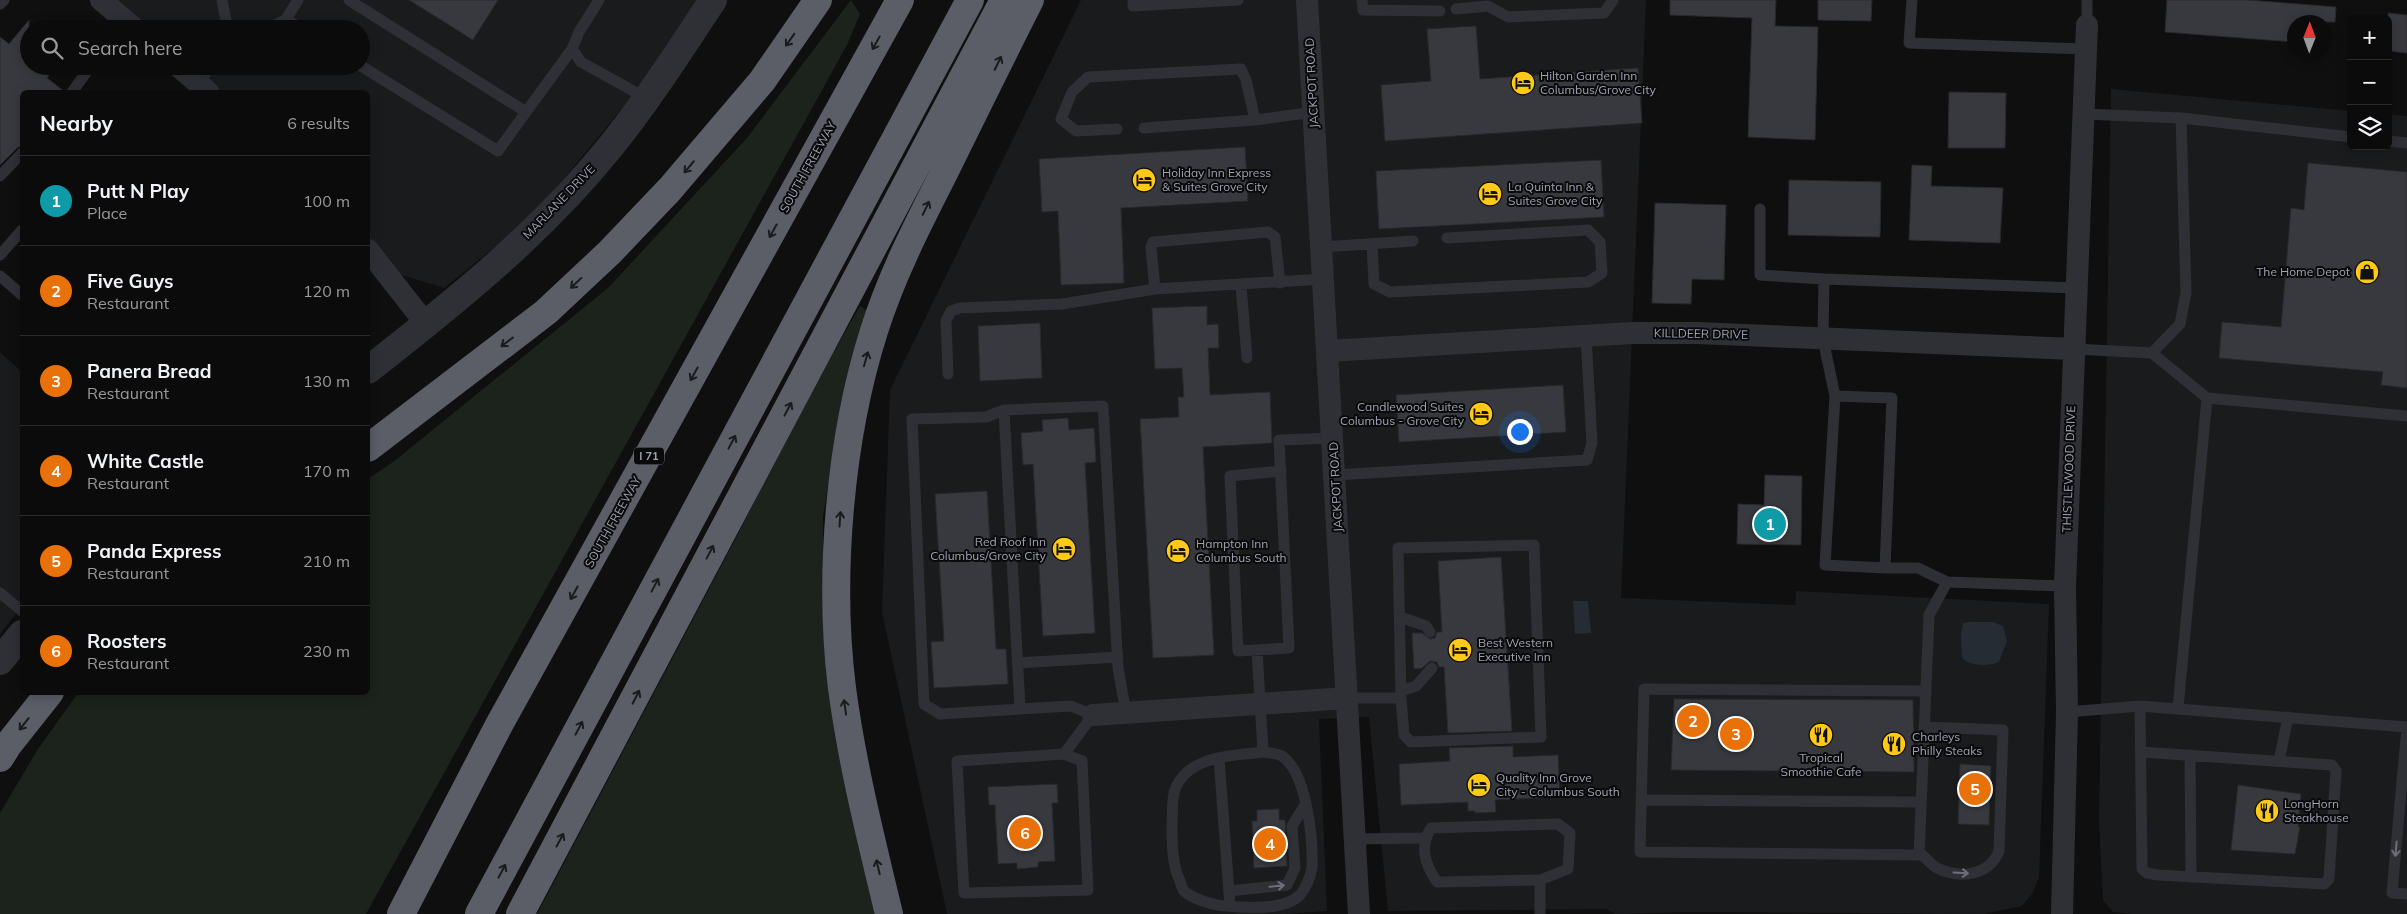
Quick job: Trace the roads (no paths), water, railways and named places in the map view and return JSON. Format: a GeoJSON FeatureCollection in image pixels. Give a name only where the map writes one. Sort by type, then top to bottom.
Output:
{"type":"FeatureCollection","features":[{"type":"Feature","properties":{"kind":"highway"},"geometry":{"type":"LineString","coordinates":[[370,446],[546,312],[610,252],[670,189],[762,81],[818,0]]}},
{"type":"Feature","properties":{"kind":"highway","name":"SOUTH FREEWAY"},"geometry":{"type":"LineString","coordinates":[[401,914],[499,725],[900,0]]}},
{"type":"Feature","properties":{"kind":"highway"},"geometry":{"type":"LineString","coordinates":[[479,914],[970,0]]}},
{"type":"Feature","properties":{"kind":"highway"},"geometry":{"type":"LineString","coordinates":[[520,914],[1004,0]]}},
{"type":"Feature","properties":{"kind":"highway"},"geometry":{"type":"LineString","coordinates":[[889,914],[848,729],[837,633],[836,568],[840,510],[854,401],[874,329],[910,241],[1030,0]]}},
{"type":"Feature","properties":{"kind":"highway"},"geometry":{"type":"LineString","coordinates":[[0,758],[48,695]]}},
{"type":"Feature","properties":{"kind":"street"},"geometry":{"type":"LineString","coordinates":[[101,0],[119,20]]}},
{"type":"Feature","properties":{"kind":"street","name":"MARLANE DRIVE"},"geometry":{"type":"LineString","coordinates":[[370,368],[507,256],[570,193],[610,147],[713,0]]}},
{"type":"Feature","properties":{"kind":"street","name":"JACKPOT ROAD"},"geometry":{"type":"LineString","coordinates":[[1308,0],[1359,914]]}},
{"type":"Feature","properties":{"kind":"street","name":"THISTLEWOOD DRIVE"},"geometry":{"type":"LineString","coordinates":[[2062,914],[2066,712],[2065,586],[2087,25]]}},
{"type":"Feature","properties":{"kind":"street"},"geometry":{"type":"LineString","coordinates":[[190,75],[203,84]]}},
{"type":"Feature","properties":{"kind":"street"},"geometry":{"type":"LineString","coordinates":[[370,253],[426,324]]}},
{"type":"Feature","properties":{"kind":"street","name":"KILLDEER DRIVE"},"geometry":{"type":"LineString","coordinates":[[1328,350],[1632,333],[1698,333],[2074,349]]}},
{"type":"Feature","properties":{"kind":"street"},"geometry":{"type":"LineString","coordinates":[[0,662],[20,637]]}},
{"type":"Feature","properties":{"kind":"street"},"geometry":{"type":"LineString","coordinates":[[1093,715],[1348,698]]}},
{"type":"Feature","properties":{"kind":"lane"},"geometry":{"type":"LineString","coordinates":[[0,4],[4,0]]}},
{"type":"Feature","properties":{"kind":"lane"},"geometry":{"type":"LineString","coordinates":[[222,0],[226,20]]}},
{"type":"Feature","properties":{"kind":"lane"},"geometry":{"type":"LineString","coordinates":[[286,19],[298,0]]}},
{"type":"Feature","properties":{"kind":"lane"},"geometry":{"type":"LineString","coordinates":[[349,0],[526,112]]}},
{"type":"Feature","properties":{"kind":"lane"},"geometry":{"type":"LineString","coordinates":[[370,72],[498,151],[572,49],[578,32],[600,0]]}},
{"type":"Feature","properties":{"kind":"lane"},"geometry":{"type":"LineString","coordinates":[[1133,0],[1133,6],[1238,0]]}},
{"type":"Feature","properties":{"kind":"lane"},"geometry":{"type":"LineString","coordinates":[[1362,0],[1362,10],[1440,11]]}},
{"type":"Feature","properties":{"kind":"lane"},"geometry":{"type":"LineString","coordinates":[[1456,9],[1488,6],[1508,18],[1604,13],[1613,0]]}},
{"type":"Feature","properties":{"kind":"lane"},"geometry":{"type":"LineString","coordinates":[[1912,0],[1909,43],[2087,49]]}},
{"type":"Feature","properties":{"kind":"lane"},"geometry":{"type":"LineString","coordinates":[[2087,0],[2087,25]]}},
{"type":"Feature","properties":{"kind":"lane"},"geometry":{"type":"LineString","coordinates":[[572,49],[581,62],[646,98]]}},
{"type":"Feature","properties":{"kind":"lane"},"geometry":{"type":"LineString","coordinates":[[1116,129],[1076,131],[1061,119],[1072,92],[1088,77],[1241,69],[1246,80],[1255,120]]}},
{"type":"Feature","properties":{"kind":"lane"},"geometry":{"type":"LineString","coordinates":[[73,90],[84,75]]}},
{"type":"Feature","properties":{"kind":"lane"},"geometry":{"type":"LineString","coordinates":[[1144,128],[1255,120],[1314,112]]}},
{"type":"Feature","properties":{"kind":"lane"},"geometry":{"type":"LineString","coordinates":[[2084,114],[2181,118],[2347,137]]}},
{"type":"Feature","properties":{"kind":"lane"},"geometry":{"type":"LineString","coordinates":[[2152,353],[2180,324],[2186,293],[2181,118]]}},
{"type":"Feature","properties":{"kind":"lane"},"geometry":{"type":"LineString","coordinates":[[2392,141],[2407,143]]}},
{"type":"Feature","properties":{"kind":"lane"},"geometry":{"type":"LineString","coordinates":[[0,176],[20,155]]}},
{"type":"Feature","properties":{"kind":"lane"},"geometry":{"type":"LineString","coordinates":[[1760,208],[1760,275],[2077,288]]}},
{"type":"Feature","properties":{"kind":"lane"},"geometry":{"type":"LineString","coordinates":[[1372,244],[1374,284],[1390,292],[1588,282],[1602,273],[1600,242],[1588,230],[1447,238]]}},
{"type":"Feature","properties":{"kind":"lane"},"geometry":{"type":"LineString","coordinates":[[0,256],[20,232]]}},
{"type":"Feature","properties":{"kind":"lane"},"geometry":{"type":"LineString","coordinates":[[1155,290],[1151,247],[1156,240],[1268,232],[1275,237],[1280,283]]}},
{"type":"Feature","properties":{"kind":"lane"},"geometry":{"type":"LineString","coordinates":[[1322,247],[1413,240]]}},
{"type":"Feature","properties":{"kind":"lane"},"geometry":{"type":"LineString","coordinates":[[0,276],[20,294]]}},
{"type":"Feature","properties":{"kind":"lane"},"geometry":{"type":"LineString","coordinates":[[948,374],[946,321],[952,312],[960,308],[1062,304],[1155,290],[1324,279]]}},
{"type":"Feature","properties":{"kind":"lane"},"geometry":{"type":"LineString","coordinates":[[1824,279],[1823,339],[1835,396],[1825,565],[1918,568],[1947,582],[2065,586]]}},
{"type":"Feature","properties":{"kind":"lane"},"geometry":{"type":"LineString","coordinates":[[1241,285],[1247,358]]}},
{"type":"Feature","properties":{"kind":"lane"},"geometry":{"type":"LineString","coordinates":[[1335,475],[1587,460],[1592,443],[1586,336]]}},
{"type":"Feature","properties":{"kind":"lane"},"geometry":{"type":"LineString","coordinates":[[2074,349],[2152,353],[2207,398],[2407,416]]}},
{"type":"Feature","properties":{"kind":"lane"},"geometry":{"type":"LineString","coordinates":[[1835,396],[1892,398],[1885,568]]}},
{"type":"Feature","properties":{"kind":"lane"},"geometry":{"type":"LineString","coordinates":[[2178,708],[2207,398]]}},
{"type":"Feature","properties":{"kind":"lane"},"geometry":{"type":"LineString","coordinates":[[1064,754],[1093,715],[1071,706],[940,714],[924,704],[912,419],[986,417],[1004,410],[1103,406],[1118,658],[1126,713]]}},
{"type":"Feature","properties":{"kind":"lane"},"geometry":{"type":"LineString","coordinates":[[1004,410],[1020,708]]}},
{"type":"Feature","properties":{"kind":"lane"},"geometry":{"type":"LineString","coordinates":[[1281,472],[1230,476],[1238,650],[1289,648],[1280,440],[1333,438]]}},
{"type":"Feature","properties":{"kind":"lane"},"geometry":{"type":"LineString","coordinates":[[1534,544],[1541,737],[1411,742],[1404,735],[1401,694],[1400,617],[1398,548],[1534,544]]}},
{"type":"Feature","properties":{"kind":"lane"},"geometry":{"type":"LineString","coordinates":[[1925,691],[1644,690],[1640,852],[1919,855],[1929,616],[1947,582]]}},
{"type":"Feature","properties":{"kind":"lane"},"geometry":{"type":"LineString","coordinates":[[0,593],[20,609]]}},
{"type":"Feature","properties":{"kind":"lane"},"geometry":{"type":"LineString","coordinates":[[1400,617],[1426,626],[1430,632]]}},
{"type":"Feature","properties":{"kind":"lane"},"geometry":{"type":"LineString","coordinates":[[1257,650],[1263,752]]}},
{"type":"Feature","properties":{"kind":"lane"},"geometry":{"type":"LineString","coordinates":[[1017,663],[1118,658]]}},
{"type":"Feature","properties":{"kind":"lane"},"geometry":{"type":"LineString","coordinates":[[1348,698],[1401,694],[1416,686],[1432,668]]}},
{"type":"Feature","properties":{"kind":"lane"},"geometry":{"type":"LineString","coordinates":[[2140,706],[2142,869],[2147,873],[2158,876],[2324,884],[2329,879],[2336,771],[2332,765],[2141,752]]}},
{"type":"Feature","properties":{"kind":"lane"},"geometry":{"type":"LineString","coordinates":[[2066,712],[2140,706],[2407,728],[2405,770],[2392,893],[2407,894]]}},
{"type":"Feature","properties":{"kind":"lane"},"geometry":{"type":"LineString","coordinates":[[2279,761],[2288,717]]}},
{"type":"Feature","properties":{"kind":"lane"},"geometry":{"type":"LineString","coordinates":[[1919,852],[1936,868],[1954,872],[1977,873],[1990,865],[1999,850],[2003,730],[1924,727]]}},
{"type":"Feature","properties":{"kind":"lane"},"geometry":{"type":"LineString","coordinates":[[1263,752],[1281,756],[1293,770],[1303,792],[1312,869],[1307,884],[1299,896],[1285,903],[1253,908],[1215,906],[1184,891],[1176,873],[1172,836],[1176,788],[1188,770],[1209,759],[1263,752]]}},
{"type":"Feature","properties":{"kind":"lane"},"geometry":{"type":"LineString","coordinates":[[1064,754],[1082,761],[1088,890],[964,893],[957,760],[1064,754]]}},
{"type":"Feature","properties":{"kind":"lane"},"geometry":{"type":"LineString","coordinates":[[2190,755],[2191,877]]}},
{"type":"Feature","properties":{"kind":"lane"},"geometry":{"type":"LineString","coordinates":[[1219,758],[1230,906]]}},
{"type":"Feature","properties":{"kind":"lane"},"geometry":{"type":"LineString","coordinates":[[1642,800],[1921,802]]}},
{"type":"Feature","properties":{"kind":"lane"},"geometry":{"type":"LineString","coordinates":[[1229,891],[1287,885],[1295,868],[1292,826],[1305,805]]}},
{"type":"Feature","properties":{"kind":"lane"},"geometry":{"type":"LineString","coordinates":[[1558,824],[1570,833],[1568,869],[1540,880],[1437,882],[1426,865],[1425,838],[1432,828],[1558,824]]}},
{"type":"Feature","properties":{"kind":"lane"},"geometry":{"type":"LineString","coordinates":[[1355,839],[1425,838]]}},
{"type":"Feature","properties":{"kind":"lane"},"geometry":{"type":"LineString","coordinates":[[1540,880],[1540,914]]}},
{"type":"Feature","properties":{"kind":"place","name":"Hilton Garden Inn Columbus/Grove City"},"geometry":{"type":"Point","coordinates":[1523,83]}},
{"type":"Feature","properties":{"kind":"place","name":"Holiday Inn Express & Suites Grove City"},"geometry":{"type":"Point","coordinates":[1144,180]}},
{"type":"Feature","properties":{"kind":"place","name":"La Quinta Inn & Suites Grove City"},"geometry":{"type":"Point","coordinates":[1490,194]}},
{"type":"Feature","properties":{"kind":"place","name":"The Home Depot"},"geometry":{"type":"Point","coordinates":[2367,272]}},
{"type":"Feature","properties":{"kind":"place","name":"Candlewood Suites Columbus - Grove City"},"geometry":{"type":"Point","coordinates":[1481,414]}},
{"type":"Feature","properties":{"kind":"place","name":"Putt N Play"},"geometry":{"type":"Point","coordinates":[1770,524]}},
{"type":"Feature","properties":{"kind":"place","name":"Red Roof Inn Columbus/Grove City"},"geometry":{"type":"Point","coordinates":[1064,549]}},
{"type":"Feature","properties":{"kind":"place","name":"Hampton Inn Columbus South"},"geometry":{"type":"Point","coordinates":[1178,551]}},
{"type":"Feature","properties":{"kind":"place","name":"Best Western Executive Inn"},"geometry":{"type":"Point","coordinates":[1460,650]}},
{"type":"Feature","properties":{"kind":"place","name":"Five Guys"},"geometry":{"type":"Point","coordinates":[1693,721]}},
{"type":"Feature","properties":{"kind":"place","name":"Panera Bread"},"geometry":{"type":"Point","coordinates":[1736,734]}},
{"type":"Feature","properties":{"kind":"place","name":"Tropical Smoothie Cafe"},"geometry":{"type":"Point","coordinates":[1821,735]}},
{"type":"Feature","properties":{"kind":"place","name":"Charleys Philly Steaks"},"geometry":{"type":"Point","coordinates":[1894,744]}},
{"type":"Feature","properties":{"kind":"place","name":"Quality Inn Grove City - Columbus South"},"geometry":{"type":"Point","coordinates":[1479,785]}},
{"type":"Feature","properties":{"kind":"place","name":"Panda Express"},"geometry":{"type":"Point","coordinates":[1975,789]}},
{"type":"Feature","properties":{"kind":"place","name":"LongHorn Steakhouse"},"geometry":{"type":"Point","coordinates":[2267,811]}},
{"type":"Feature","properties":{"kind":"place","name":"Roosters"},"geometry":{"type":"Point","coordinates":[1025,833]}},
{"type":"Feature","properties":{"kind":"place","name":"White Castle"},"geometry":{"type":"Point","coordinates":[1270,844]}}]}
